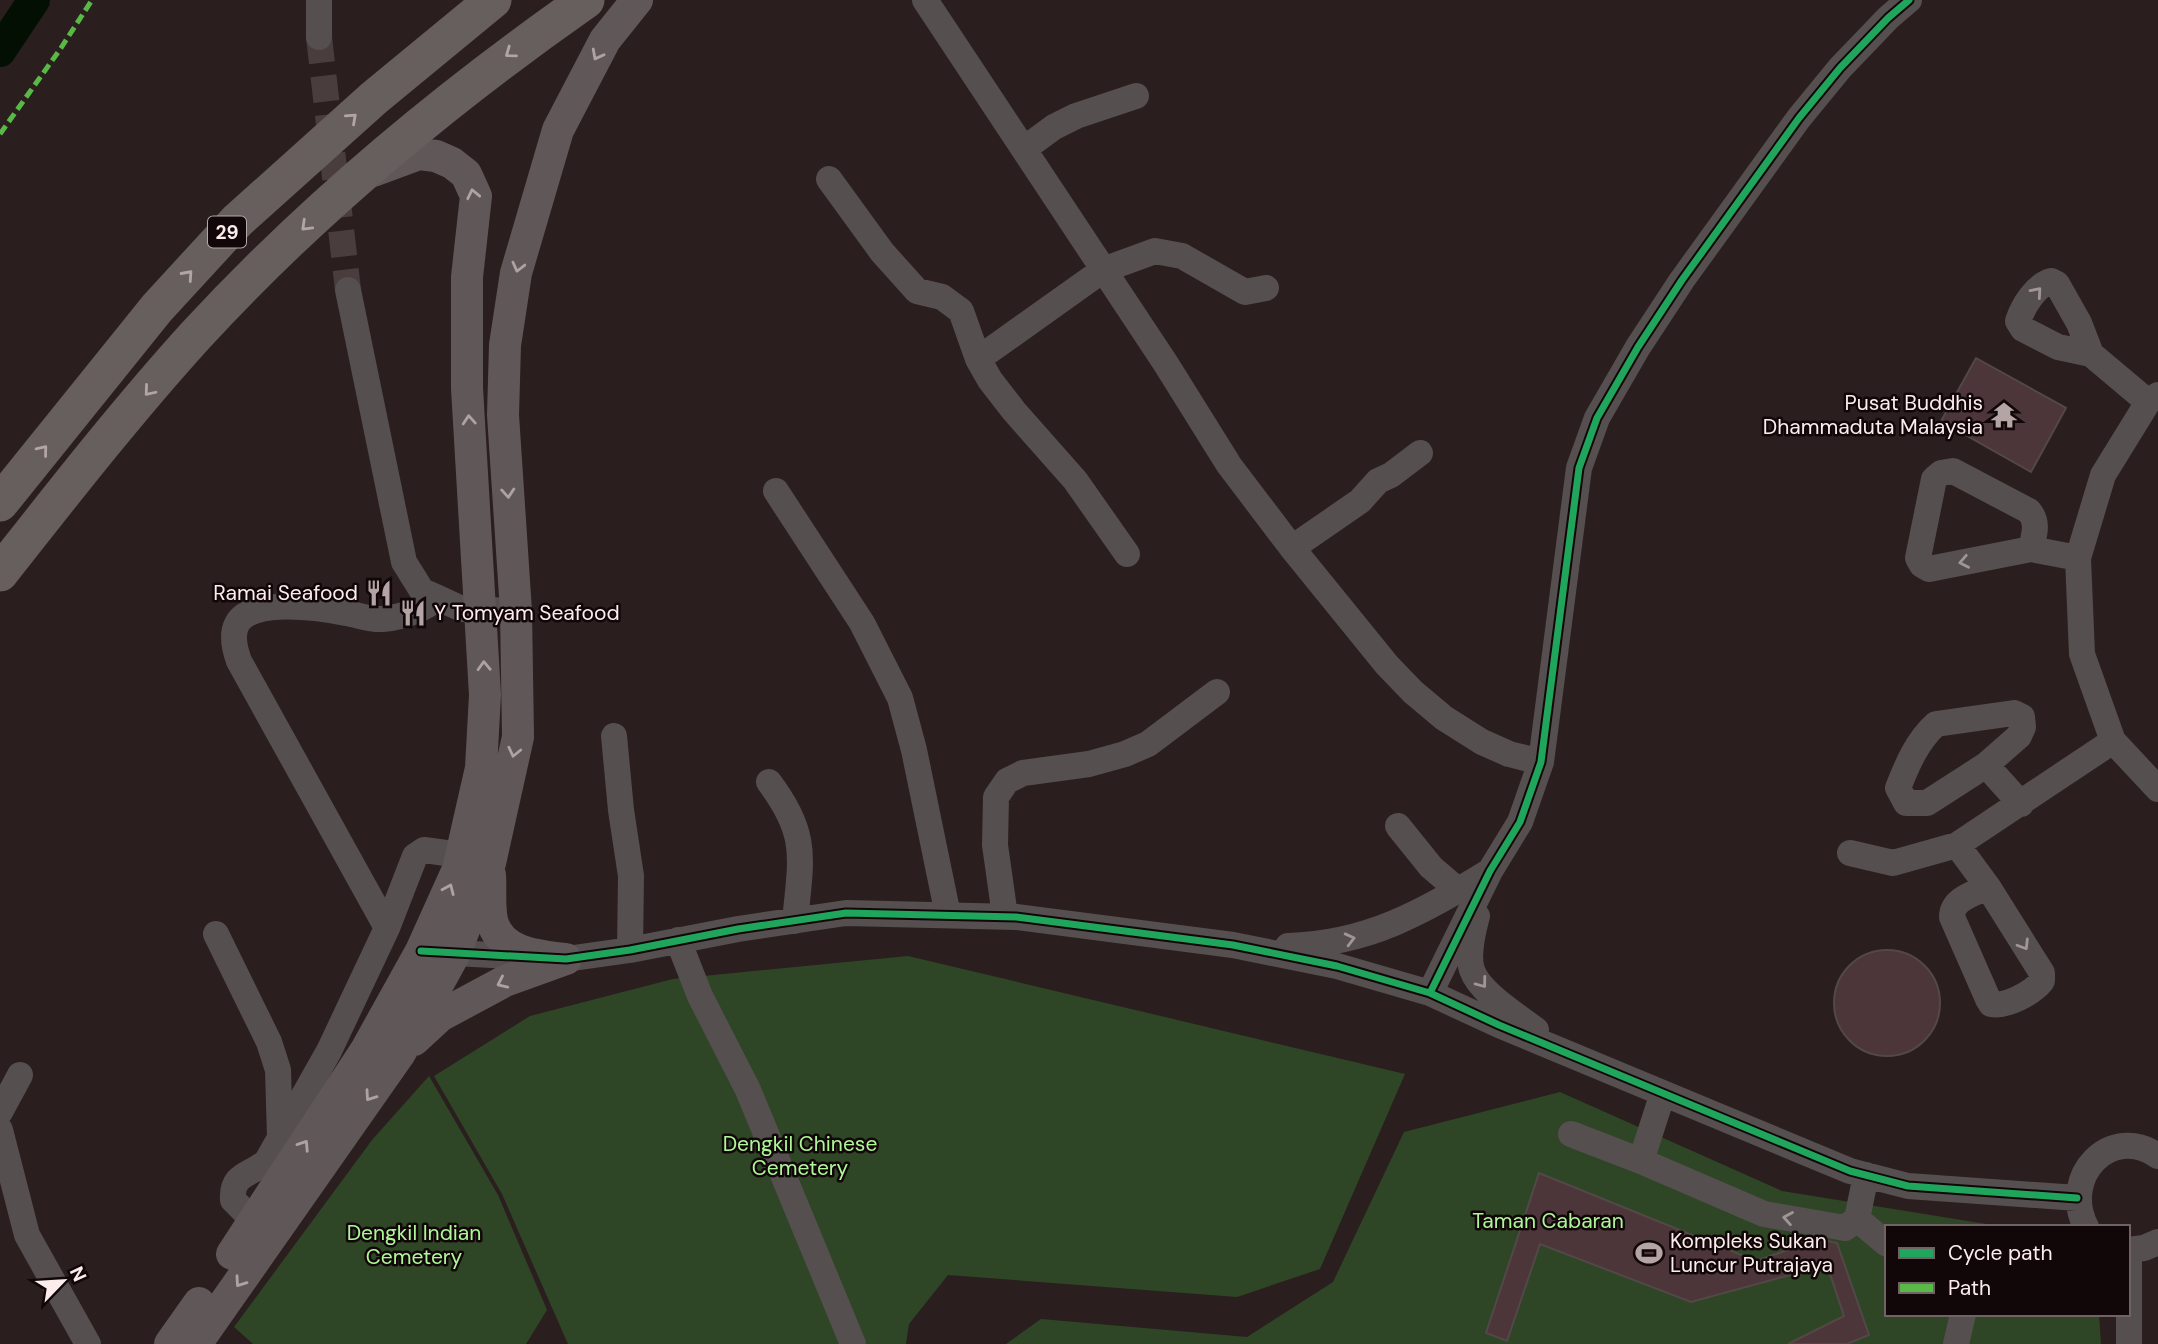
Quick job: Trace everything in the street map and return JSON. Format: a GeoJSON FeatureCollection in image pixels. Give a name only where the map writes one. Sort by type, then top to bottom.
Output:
{"type":"FeatureCollection","features":[{"type":"Feature","properties":{"kind":"highway","name":"29"},"geometry":{"type":"LineString","coordinates":[[0,503],[157,308],[237,221],[374,98],[493,0]]}},
{"type":"Feature","properties":{"kind":"highway","name":"29"},"geometry":{"type":"LineString","coordinates":[[1,572],[196,335],[355,178],[507,55],[586,0]]}},
{"type":"Feature","properties":{"kind":"main road"},"geometry":{"type":"LineString","coordinates":[[196,1344],[400,1053],[455,953],[475,859],[518,737],[516,611],[503,415],[505,345],[516,273],[558,130],[605,40],[637,0]]}},
{"type":"Feature","properties":{"kind":"main road"},"geometry":{"type":"LineString","coordinates":[[355,178],[419,154],[436,156],[452,163],[466,174],[476,196],[467,277],[467,388],[485,695],[475,859],[497,933],[507,943],[529,955],[566,959]]}},
{"type":"Feature","properties":{"kind":"main road"},"geometry":{"type":"LineString","coordinates":[[170,1344],[255,1222],[267,1180],[366,1049],[421,951],[458,869],[475,859]]}},
{"type":"Feature","properties":{"kind":"main road"},"geometry":{"type":"LineString","coordinates":[[400,1053],[440,1016],[505,981],[566,959]]}},
{"type":"Feature","properties":{"kind":"street"},"geometry":{"type":"LineString","coordinates":[[319,0],[319,37]]}},
{"type":"Feature","properties":{"kind":"street"},"geometry":{"type":"LineString","coordinates":[[925,0],[1166,364],[1229,465],[1292,548],[1413,692],[1444,718],[1482,742],[1510,754],[1541,762]]}},
{"type":"Feature","properties":{"kind":"street"},"geometry":{"type":"LineString","coordinates":[[1430,993],[1490,871],[1520,822],[1541,762],[1579,468],[1597,418],[1638,347],[1682,280],[1799,118],[1840,68],[1909,0]]}},
{"type":"Feature","properties":{"kind":"street"},"geometry":{"type":"LineString","coordinates":[[1024,149],[1054,127],[1076,116],[1136,96]]}},
{"type":"Feature","properties":{"kind":"street"},"geometry":{"type":"LineString","coordinates":[[829,179],[882,252],[917,291],[942,297],[961,311],[978,359],[1006,401],[1074,480],[1127,554]]}},
{"type":"Feature","properties":{"kind":"street"},"geometry":{"type":"LineString","coordinates":[[978,359],[1103,270],[1155,251],[1182,256],[1245,292],[1266,288]]}},
{"type":"Feature","properties":{"kind":"street"},"geometry":{"type":"LineString","coordinates":[[348,290],[404,562],[422,591],[462,609],[516,611]]}},
{"type":"Feature","properties":{"kind":"street"},"geometry":{"type":"LineString","coordinates":[[2091,354],[2153,398],[2103,475],[2078,558],[2082,654],[2113,741],[2158,789]]}},
{"type":"Feature","properties":{"kind":"street"},"geometry":{"type":"LineString","coordinates":[[1292,548],[1360,501],[1378,481],[1391,475],[1420,453]]}},
{"type":"Feature","properties":{"kind":"street"},"geometry":{"type":"LineString","coordinates":[[2031,549],[2036,524],[2029,511],[1953,471],[1941,472],[1934,479],[1918,558],[1922,565],[1929,569],[2031,549],[2078,558]]}},
{"type":"Feature","properties":{"kind":"street"},"geometry":{"type":"LineString","coordinates":[[776,491],[862,623],[900,698],[914,750],[948,915]]}},
{"type":"Feature","properties":{"kind":"street"},"geometry":{"type":"LineString","coordinates":[[387,928],[239,661],[234,635],[237,623],[245,615],[261,609],[286,606],[382,619],[424,609],[438,598]]}},
{"type":"Feature","properties":{"kind":"street"},"geometry":{"type":"LineString","coordinates":[[1004,916],[995,845],[996,797],[1007,781],[1023,773],[1089,764],[1125,754],[1148,744],[1217,692]]}},
{"type":"Feature","properties":{"kind":"street"},"geometry":{"type":"LineString","coordinates":[[2014,713],[2022,717],[2023,727],[2019,736],[1986,765],[1927,803],[1906,803],[1898,788],[1910,758],[1936,724],[2014,713]]}},
{"type":"Feature","properties":{"kind":"street"},"geometry":{"type":"LineString","coordinates":[[614,736],[631,876],[630,950]]}},
{"type":"Feature","properties":{"kind":"street"},"geometry":{"type":"LineString","coordinates":[[1850,853],[1892,863],[1956,845],[2113,741]]}},
{"type":"Feature","properties":{"kind":"street"},"geometry":{"type":"LineString","coordinates":[[1986,765],[2021,804]]}},
{"type":"Feature","properties":{"kind":"street"},"geometry":{"type":"LineString","coordinates":[[769,782],[792,817],[801,851],[795,920]]}},
{"type":"Feature","properties":{"kind":"street"},"geometry":{"type":"LineString","coordinates":[[1398,826],[1431,867],[1459,891]]}},
{"type":"Feature","properties":{"kind":"street"},"geometry":{"type":"LineString","coordinates":[[1956,845],[1987,887]]}},
{"type":"Feature","properties":{"kind":"street"},"geometry":{"type":"LineString","coordinates":[[267,1180],[280,1139],[329,1051],[387,928],[415,856],[425,850],[475,859]]}},
{"type":"Feature","properties":{"kind":"street"},"geometry":{"type":"LineString","coordinates":[[1233,945],[1309,945],[1346,941],[1417,914],[1490,871]]}},
{"type":"Feature","properties":{"kind":"street"},"geometry":{"type":"LineString","coordinates":[[1490,871],[1471,943],[1472,969],[1484,989],[1559,1049]]}},
{"type":"Feature","properties":{"kind":"street"},"geometry":{"type":"LineString","coordinates":[[421,951],[566,959],[846,913],[1004,916],[1233,945],[1337,965],[1430,993],[1850,1171],[1908,1186],[2077,1198]]}},
{"type":"Feature","properties":{"kind":"street"},"geometry":{"type":"LineString","coordinates":[[216,933],[269,1042],[278,1070],[280,1139]]}},
{"type":"Feature","properties":{"kind":"street"},"geometry":{"type":"LineString","coordinates":[[678,940],[700,996],[748,1090],[853,1344]]}},
{"type":"Feature","properties":{"kind":"street"},"geometry":{"type":"LineString","coordinates":[[0,1112],[20,1075]]}},
{"type":"Feature","properties":{"kind":"street"},"geometry":{"type":"LineString","coordinates":[[1641,1161],[1664,1093]]}},
{"type":"Feature","properties":{"kind":"street"},"geometry":{"type":"LineString","coordinates":[[0,1130],[27,1235],[88,1344]]}},
{"type":"Feature","properties":{"kind":"street"},"geometry":{"type":"LineString","coordinates":[[1571,1134],[1764,1213],[1845,1227],[1857,1219],[1866,1175]]}},
{"type":"Feature","properties":{"kind":"street"},"geometry":{"type":"LineString","coordinates":[[2085,1225],[2077,1198],[2080,1181],[2089,1165],[2103,1154],[2119,1147],[2137,1147],[2157,1152]]}},
{"type":"Feature","properties":{"kind":"street"},"geometry":{"type":"LineString","coordinates":[[1857,1219],[1885,1242]]}},
{"type":"Feature","properties":{"kind":"street"},"geometry":{"type":"LineString","coordinates":[[2130,1250],[2158,1242]]}},
{"type":"Feature","properties":{"kind":"street"},"geometry":{"type":"LineString","coordinates":[[1956,1344],[1963,1316]]}},
{"type":"Feature","properties":{"kind":"street"},"geometry":{"type":"LineString","coordinates":[[2129,1316],[2129,1344]]}},
{"type":"Feature","properties":{"kind":"green space","name":"Dengkil Chinese Cemetery"},"geometry":{"type":"Polygon","coordinates":[[[908,956],[1405,1074],[1320,1269],[1237,1297],[948,1275],[909,1324],[906,1344],[568,1344],[502,1194],[434,1076],[530,1016],[673,979],[908,956]]]}},
{"type":"Feature","properties":{"kind":"green space","name":"Dengkil Indian Cemetery"},"geometry":{"type":"Polygon","coordinates":[[[429,1076],[498,1195],[547,1310],[526,1344],[253,1344],[234,1327],[372,1140],[429,1076]]]}},
{"type":"Feature","properties":{"kind":"green space","name":"Taman Cabaran"},"geometry":{"type":"Polygon","coordinates":[[[1560,1092],[1782,1191],[1993,1225],[1885,1225],[1885,1316],[2099,1316],[2101,1344],[1006,1344],[1041,1319],[1247,1337],[1333,1282],[1404,1132],[1560,1092]]]}},
{"type":"Feature","properties":{"kind":"building","name":"Pusat Buddhis Dhammaduta Malaysia"},"geometry":{"type":"Polygon","coordinates":[[[1976,358],[2066,408],[2031,472],[1941,421],[1976,358]]]}},
{"type":"Feature","properties":{"kind":"building"},"geometry":{"type":"Polygon","coordinates":[[[1887,950],[1907,954],[1925,965],[1936,983],[1940,1003],[1936,1023],[1925,1041],[1907,1052],[1887,1056],[1867,1052],[1849,1041],[1838,1023],[1834,1003],[1838,983],[1849,965],[1867,954],[1887,950]]]}},
{"type":"Feature","properties":{"kind":"building","name":"Kompleks Sukan Luncur Putrajaya"},"geometry":{"type":"Polygon","coordinates":[[[1539,1173],[1756,1261],[1819,1239],[1837,1243],[1869,1335],[1847,1344],[1788,1344],[1844,1316],[1827,1265],[1691,1302],[1540,1244],[1507,1341],[1486,1333],[1539,1173]]]}},
{"type":"Feature","properties":{"kind":"waterway"},"geometry":{"type":"LineString","coordinates":[[0,51],[34,0]]}},
{"type":"Feature","properties":{"kind":"tunnel"},"geometry":{"type":"LineString","coordinates":[[319,37],[348,290]]}},
{"type":"Feature","properties":{"kind":"marked path"},"geometry":{"type":"LineString","coordinates":[[0,134],[92,0]]}},
{"type":"Feature","properties":{"kind":"cycle path"},"geometry":{"type":"LineString","coordinates":[[1430,993],[1490,871],[1520,822],[1541,762],[1579,468],[1597,418],[1638,347],[1682,280],[1799,118],[1840,68],[1909,0]]}},
{"type":"Feature","properties":{"kind":"cycle path"},"geometry":{"type":"LineString","coordinates":[[421,951],[566,959],[846,913],[1016,917],[1233,945],[1337,966],[1430,993],[1499,1025],[1850,1171],[1908,1186],[2077,1198]]}},
{"type":"Feature","properties":{"kind":"place","name":"Pusat Buddhis Dhammaduta Malaysia"},"geometry":{"type":"Point","coordinates":[2004,415]}},
{"type":"Feature","properties":{"kind":"place","name":"Ramai Seafood"},"geometry":{"type":"Point","coordinates":[379,593]}},
{"type":"Feature","properties":{"kind":"place","name":"Y Tomyam Seafood"},"geometry":{"type":"Point","coordinates":[413,613]}},
{"type":"Feature","properties":{"kind":"place","name":"Kompleks Sukan Luncur Putrajaya"},"geometry":{"type":"Point","coordinates":[1649,1253]}}]}
